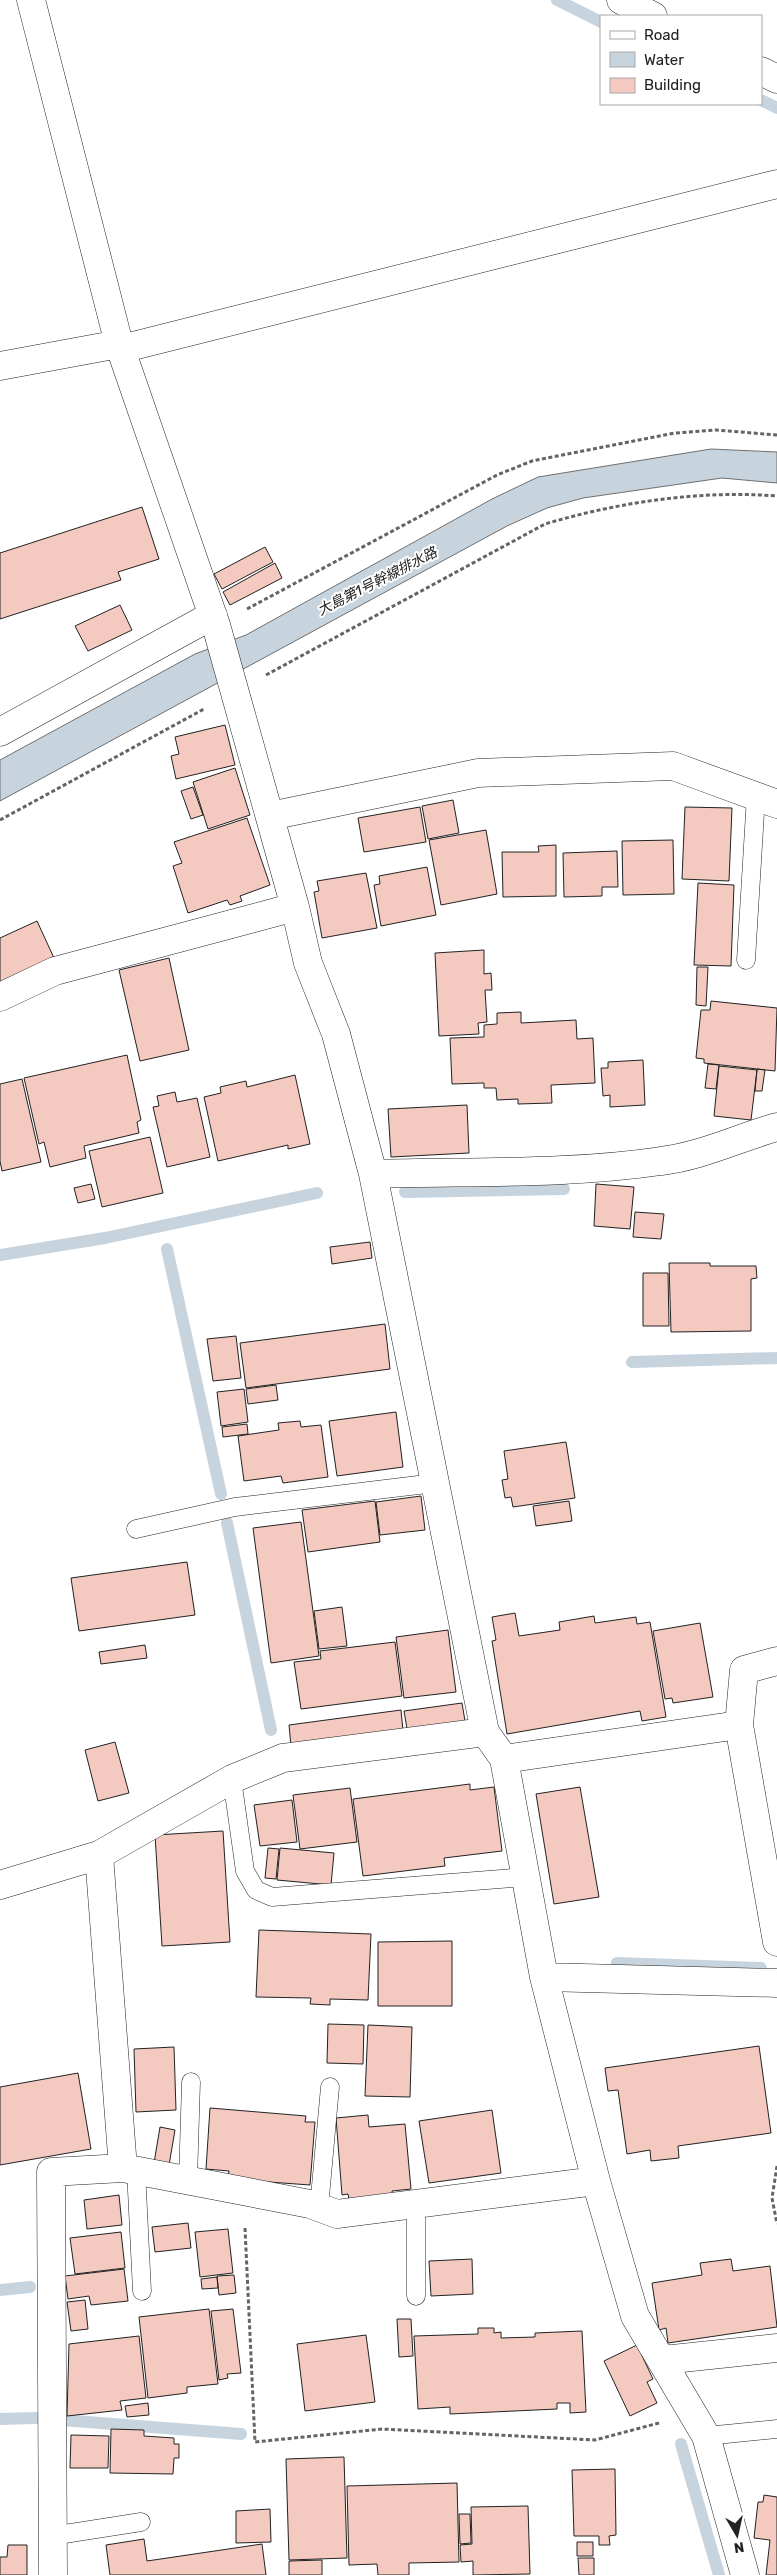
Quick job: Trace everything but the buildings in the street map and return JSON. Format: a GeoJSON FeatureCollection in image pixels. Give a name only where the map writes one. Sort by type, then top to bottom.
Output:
{"type":"FeatureCollection","features":[{"type":"Feature","properties":{"kind":"street"},"geometry":{"type":"LineString","coordinates":[[31,0],[120,347],[216,626],[295,907],[308,963],[336,1034],[373,1174],[485,1732],[504,1759],[544,1977],[596,2181],[635,2316],[663,2360],[699,2425],[744,2575]]}},
{"type":"Feature","properties":{"kind":"street"},"geometry":{"type":"LineString","coordinates":[[762,72],[777,79]]}},
{"type":"Feature","properties":{"kind":"street"},"geometry":{"type":"LineString","coordinates":[[0,366],[120,347],[777,184]]}},
{"type":"Feature","properties":{"kind":"street"},"geometry":{"type":"LineString","coordinates":[[0,732],[216,626]]}},
{"type":"Feature","properties":{"kind":"street"},"geometry":{"type":"LineString","coordinates":[[270,816],[478,773],[673,766],[767,800]]}},
{"type":"Feature","properties":{"kind":"street"},"geometry":{"type":"LineString","coordinates":[[0,997],[55,971],[295,907]]}},
{"type":"Feature","properties":{"kind":"street"},"geometry":{"type":"LineString","coordinates":[[373,1174],[572,1169],[661,1161],[709,1151],[777,1127]]}},
{"type":"Feature","properties":{"kind":"street"},"geometry":{"type":"LineString","coordinates":[[777,1661],[744,1670],[739,1725],[777,1942]]}},
{"type":"Feature","properties":{"kind":"street"},"geometry":{"type":"LineString","coordinates":[[504,1759],[739,1725]]}},
{"type":"Feature","properties":{"kind":"street"},"geometry":{"type":"LineString","coordinates":[[0,1884],[99,1855],[232,1779],[283,1758],[485,1732]]}},
{"type":"Feature","properties":{"kind":"street"},"geometry":{"type":"LineString","coordinates":[[99,1855],[130,2169]]}},
{"type":"Feature","properties":{"kind":"street"},"geometry":{"type":"LineString","coordinates":[[544,1977],[777,1983]]}},
{"type":"Feature","properties":{"kind":"street"},"geometry":{"type":"LineString","coordinates":[[52,2575],[51,2172],[130,2169],[243,2191],[319,2208],[337,2214],[596,2181]]}},
{"type":"Feature","properties":{"kind":"street"},"geometry":{"type":"LineString","coordinates":[[663,2360],[777,2348]]}},
{"type":"Feature","properties":{"kind":"lane"},"geometry":{"type":"LineString","coordinates":[[746,960],[767,800]]}},
{"type":"Feature","properties":{"kind":"lane"},"geometry":{"type":"LineString","coordinates":[[136,1529],[235,1507],[435,1483]]}},
{"type":"Feature","properties":{"kind":"lane"},"geometry":{"type":"LineString","coordinates":[[232,1779],[245,1871],[256,1890],[272,1897],[526,1877]]}},
{"type":"Feature","properties":{"kind":"lane"},"geometry":{"type":"LineString","coordinates":[[188,2180],[191,2082]]}},
{"type":"Feature","properties":{"kind":"lane"},"geometry":{"type":"LineString","coordinates":[[319,2208],[330,2087]]}},
{"type":"Feature","properties":{"kind":"lane"},"geometry":{"type":"LineString","coordinates":[[130,2169],[142,2291]]}},
{"type":"Feature","properties":{"kind":"lane"},"geometry":{"type":"LineString","coordinates":[[416,2204],[416,2296]]}},
{"type":"Feature","properties":{"kind":"lane"},"geometry":{"type":"LineString","coordinates":[[699,2425],[777,2429]]}},
{"type":"Feature","properties":{"kind":"lane"},"geometry":{"type":"LineString","coordinates":[[52,2536],[140,2522]]}},
{"type":"Feature","properties":{"kind":"path"},"geometry":{"type":"LineString","coordinates":[[216,626],[497,475],[532,462],[675,433],[716,430],[777,435]]}},
{"type":"Feature","properties":{"kind":"path"},"geometry":{"type":"LineString","coordinates":[[0,820],[234,686],[545,524],[585,512],[649,502],[737,493],[777,496]]}},
{"type":"Feature","properties":{"kind":"path"},"geometry":{"type":"LineString","coordinates":[[777,2166],[772,2198],[777,2224]]}},
{"type":"Feature","properties":{"kind":"path"},"geometry":{"type":"LineString","coordinates":[[243,2191],[255,2442],[382,2429],[595,2440],[699,2425]]}},
{"type":"Feature","properties":{"kind":"water","name":"大島第1号幹線排水路"},"geometry":{"type":"Polygon","coordinates":[[[711,449],[777,452],[777,483],[722,478],[583,498],[547,508],[507,526],[0,801],[0,760],[195,654],[246,635],[492,499],[538,477],[711,449]]]}},
{"type":"Feature","properties":{"kind":"waterway"},"geometry":{"type":"LineString","coordinates":[[557,0],[600,22]]}},
{"type":"Feature","properties":{"kind":"waterway"},"geometry":{"type":"LineString","coordinates":[[762,100],[777,108]]}},
{"type":"Feature","properties":{"kind":"waterway"},"geometry":{"type":"LineString","coordinates":[[405,1192],[564,1189]]}},
{"type":"Feature","properties":{"kind":"waterway"},"geometry":{"type":"LineString","coordinates":[[0,1255],[105,1238],[317,1193]]}},
{"type":"Feature","properties":{"kind":"waterway"},"geometry":{"type":"LineString","coordinates":[[167,1249],[221,1494]]}},
{"type":"Feature","properties":{"kind":"waterway"},"geometry":{"type":"LineString","coordinates":[[632,1362],[777,1358]]}},
{"type":"Feature","properties":{"kind":"waterway"},"geometry":{"type":"LineString","coordinates":[[227,1523],[271,1730]]}},
{"type":"Feature","properties":{"kind":"waterway"},"geometry":{"type":"LineString","coordinates":[[617,1963],[761,1968]]}},
{"type":"Feature","properties":{"kind":"waterway"},"geometry":{"type":"LineString","coordinates":[[0,2290],[30,2287]]}},
{"type":"Feature","properties":{"kind":"waterway"},"geometry":{"type":"LineString","coordinates":[[0,2419],[36,2418]]}},
{"type":"Feature","properties":{"kind":"waterway"},"geometry":{"type":"LineString","coordinates":[[62,2420],[241,2434]]}},
{"type":"Feature","properties":{"kind":"waterway"},"geometry":{"type":"LineString","coordinates":[[681,2444],[719,2575]]}}]}
